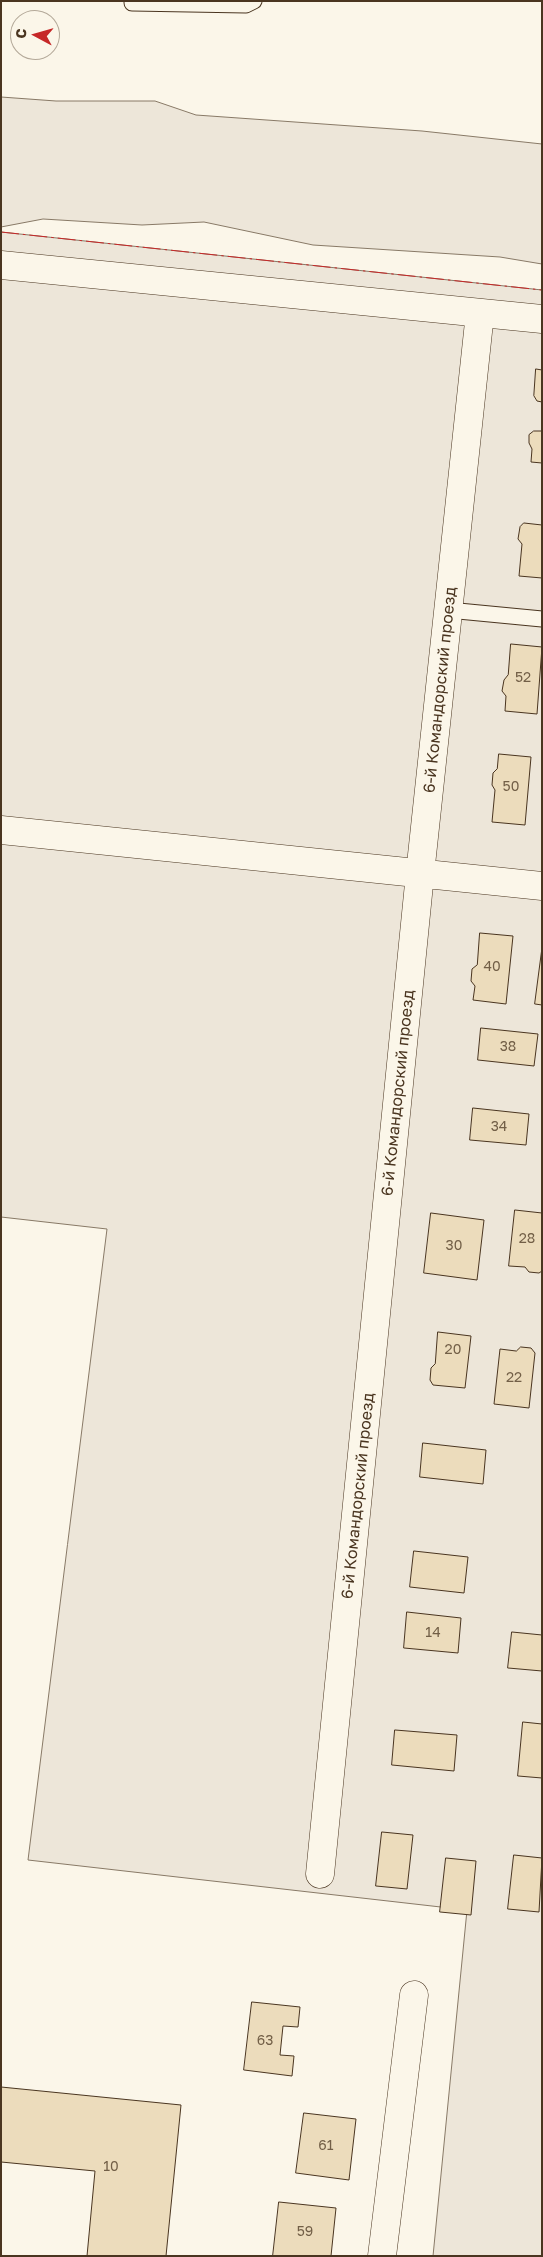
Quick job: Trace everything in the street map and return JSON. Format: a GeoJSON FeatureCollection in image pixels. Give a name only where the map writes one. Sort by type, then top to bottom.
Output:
{"type":"FeatureCollection","features":[{"type":"Feature","properties":{"kind":"street"},"geometry":{"type":"LineString","coordinates":[[1,265],[542,319]]}},
{"type":"Feature","properties":{"kind":"street","name":"6-й Командорский проезд"},"geometry":{"type":"LineString","coordinates":[[320,1874],[420,874],[480,312]]}},
{"type":"Feature","properties":{"kind":"street"},"geometry":{"type":"LineString","coordinates":[[1,830],[542,886]]}},
{"type":"Feature","properties":{"kind":"street"},"geometry":{"type":"LineString","coordinates":[[382,2256],[414,1995]]}},
{"type":"Feature","properties":{"kind":"lane"},"geometry":{"type":"LineString","coordinates":[[132,3],[246,5],[254,1]]}},
{"type":"Feature","properties":{"kind":"lane"},"geometry":{"type":"LineString","coordinates":[[448,610],[542,619]]}},
{"type":"Feature","properties":{"kind":"shaded area"},"geometry":{"type":"Polygon","coordinates":[[[1,97],[56,101],[155,101],[196,115],[422,131],[542,144],[542,264],[500,257],[313,245],[204,222],[142,225],[43,219],[1,227],[1,97]]]}},
{"type":"Feature","properties":{"kind":"shaded area"},"geometry":{"type":"Polygon","coordinates":[[[1,232],[542,290],[542,2256],[433,2256],[467,1910],[28,1860],[107,1229],[1,1217],[1,232]]]}},
{"type":"Feature","properties":{"kind":"building"},"geometry":{"type":"Polygon","coordinates":[[[536,369],[542,370],[542,402],[537,401],[534,396],[536,369]]]}},
{"type":"Feature","properties":{"kind":"building"},"geometry":{"type":"Polygon","coordinates":[[[534,431],[542,431],[542,463],[531,462],[532,449],[529,443],[529,435],[534,431]]]}},
{"type":"Feature","properties":{"kind":"building"},"geometry":{"type":"Polygon","coordinates":[[[524,523],[542,525],[542,578],[519,576],[522,544],[518,539],[520,527],[524,523]]]}},
{"type":"Feature","properties":{"kind":"building"},"geometry":{"type":"Polygon","coordinates":[[[511,644],[542,647],[537,714],[505,711],[506,696],[502,691],[504,680],[508,675],[511,644]]]}},
{"type":"Feature","properties":{"kind":"building"},"geometry":{"type":"Polygon","coordinates":[[[499,754],[531,757],[525,825],[492,822],[495,790],[492,785],[493,773],[497,769],[499,754]]]}},
{"type":"Feature","properties":{"kind":"building"},"geometry":{"type":"Polygon","coordinates":[[[480,933],[513,936],[506,1004],[473,1000],[475,986],[471,981],[472,969],[477,965],[480,933]]]}},
{"type":"Feature","properties":{"kind":"building"},"geometry":{"type":"Polygon","coordinates":[[[542,948],[542,1005],[535,1004],[542,948]]]}},
{"type":"Feature","properties":{"kind":"building"},"geometry":{"type":"Polygon","coordinates":[[[481,1028],[538,1034],[534,1066],[478,1060],[481,1028]]]}},
{"type":"Feature","properties":{"kind":"building"},"geometry":{"type":"Polygon","coordinates":[[[473,1108],[529,1114],[526,1145],[470,1140],[473,1108]]]}},
{"type":"Feature","properties":{"kind":"building"},"geometry":{"type":"Polygon","coordinates":[[[515,1210],[542,1213],[542,1271],[539,1273],[529,1272],[525,1267],[509,1266],[515,1210]]]}},
{"type":"Feature","properties":{"kind":"building"},"geometry":{"type":"Polygon","coordinates":[[[431,1213],[484,1220],[477,1280],[424,1273],[431,1213]]]}},
{"type":"Feature","properties":{"kind":"building"},"geometry":{"type":"Polygon","coordinates":[[[438,1332],[471,1336],[465,1388],[433,1385],[430,1380],[431,1368],[435,1364],[438,1332]]]}},
{"type":"Feature","properties":{"kind":"building"},"geometry":{"type":"Polygon","coordinates":[[[521,1347],[531,1348],[535,1353],[529,1408],[494,1404],[500,1349],[516,1351],[521,1347]]]}},
{"type":"Feature","properties":{"kind":"building"},"geometry":{"type":"Polygon","coordinates":[[[423,1443],[486,1450],[483,1484],[420,1477],[423,1443]]]}},
{"type":"Feature","properties":{"kind":"building"},"geometry":{"type":"Polygon","coordinates":[[[414,1551],[468,1557],[464,1593],[410,1587],[414,1551]]]}},
{"type":"Feature","properties":{"kind":"building"},"geometry":{"type":"Polygon","coordinates":[[[407,1612],[461,1618],[458,1653],[404,1648],[407,1612]]]}},
{"type":"Feature","properties":{"kind":"building"},"geometry":{"type":"Polygon","coordinates":[[[512,1632],[542,1635],[542,1671],[508,1668],[512,1632]]]}},
{"type":"Feature","properties":{"kind":"building"},"geometry":{"type":"Polygon","coordinates":[[[523,1722],[542,1724],[542,1778],[518,1776],[523,1722]]]}},
{"type":"Feature","properties":{"kind":"building"},"geometry":{"type":"Polygon","coordinates":[[[395,1730],[457,1735],[454,1771],[392,1765],[395,1730]]]}},
{"type":"Feature","properties":{"kind":"building"},"geometry":{"type":"Polygon","coordinates":[[[382,1832],[413,1835],[407,1889],[376,1886],[382,1832]]]}},
{"type":"Feature","properties":{"kind":"building"},"geometry":{"type":"Polygon","coordinates":[[[514,1855],[542,1858],[539,1912],[508,1909],[514,1855]]]}},
{"type":"Feature","properties":{"kind":"building"},"geometry":{"type":"Polygon","coordinates":[[[446,1858],[476,1861],[471,1915],[440,1912],[446,1858]]]}},
{"type":"Feature","properties":{"kind":"building"},"geometry":{"type":"Polygon","coordinates":[[[252,2002],[300,2007],[298,2027],[283,2026],[280,2055],[294,2056],[292,2076],[244,2070],[252,2002]]]}},
{"type":"Feature","properties":{"kind":"building"},"geometry":{"type":"Polygon","coordinates":[[[1,2087],[181,2105],[166,2256],[87,2256],[95,2171],[1,2162],[1,2087]]]}},
{"type":"Feature","properties":{"kind":"building"},"geometry":{"type":"Polygon","coordinates":[[[304,2113],[356,2119],[349,2180],[296,2173],[304,2113]]]}},
{"type":"Feature","properties":{"kind":"building"},"geometry":{"type":"Polygon","coordinates":[[[279,2202],[336,2208],[331,2256],[273,2256],[279,2202]]]}},
{"type":"Feature","properties":{"kind":"power"},"geometry":{"type":"LineString","coordinates":[[1,232],[542,290]]}}]}
